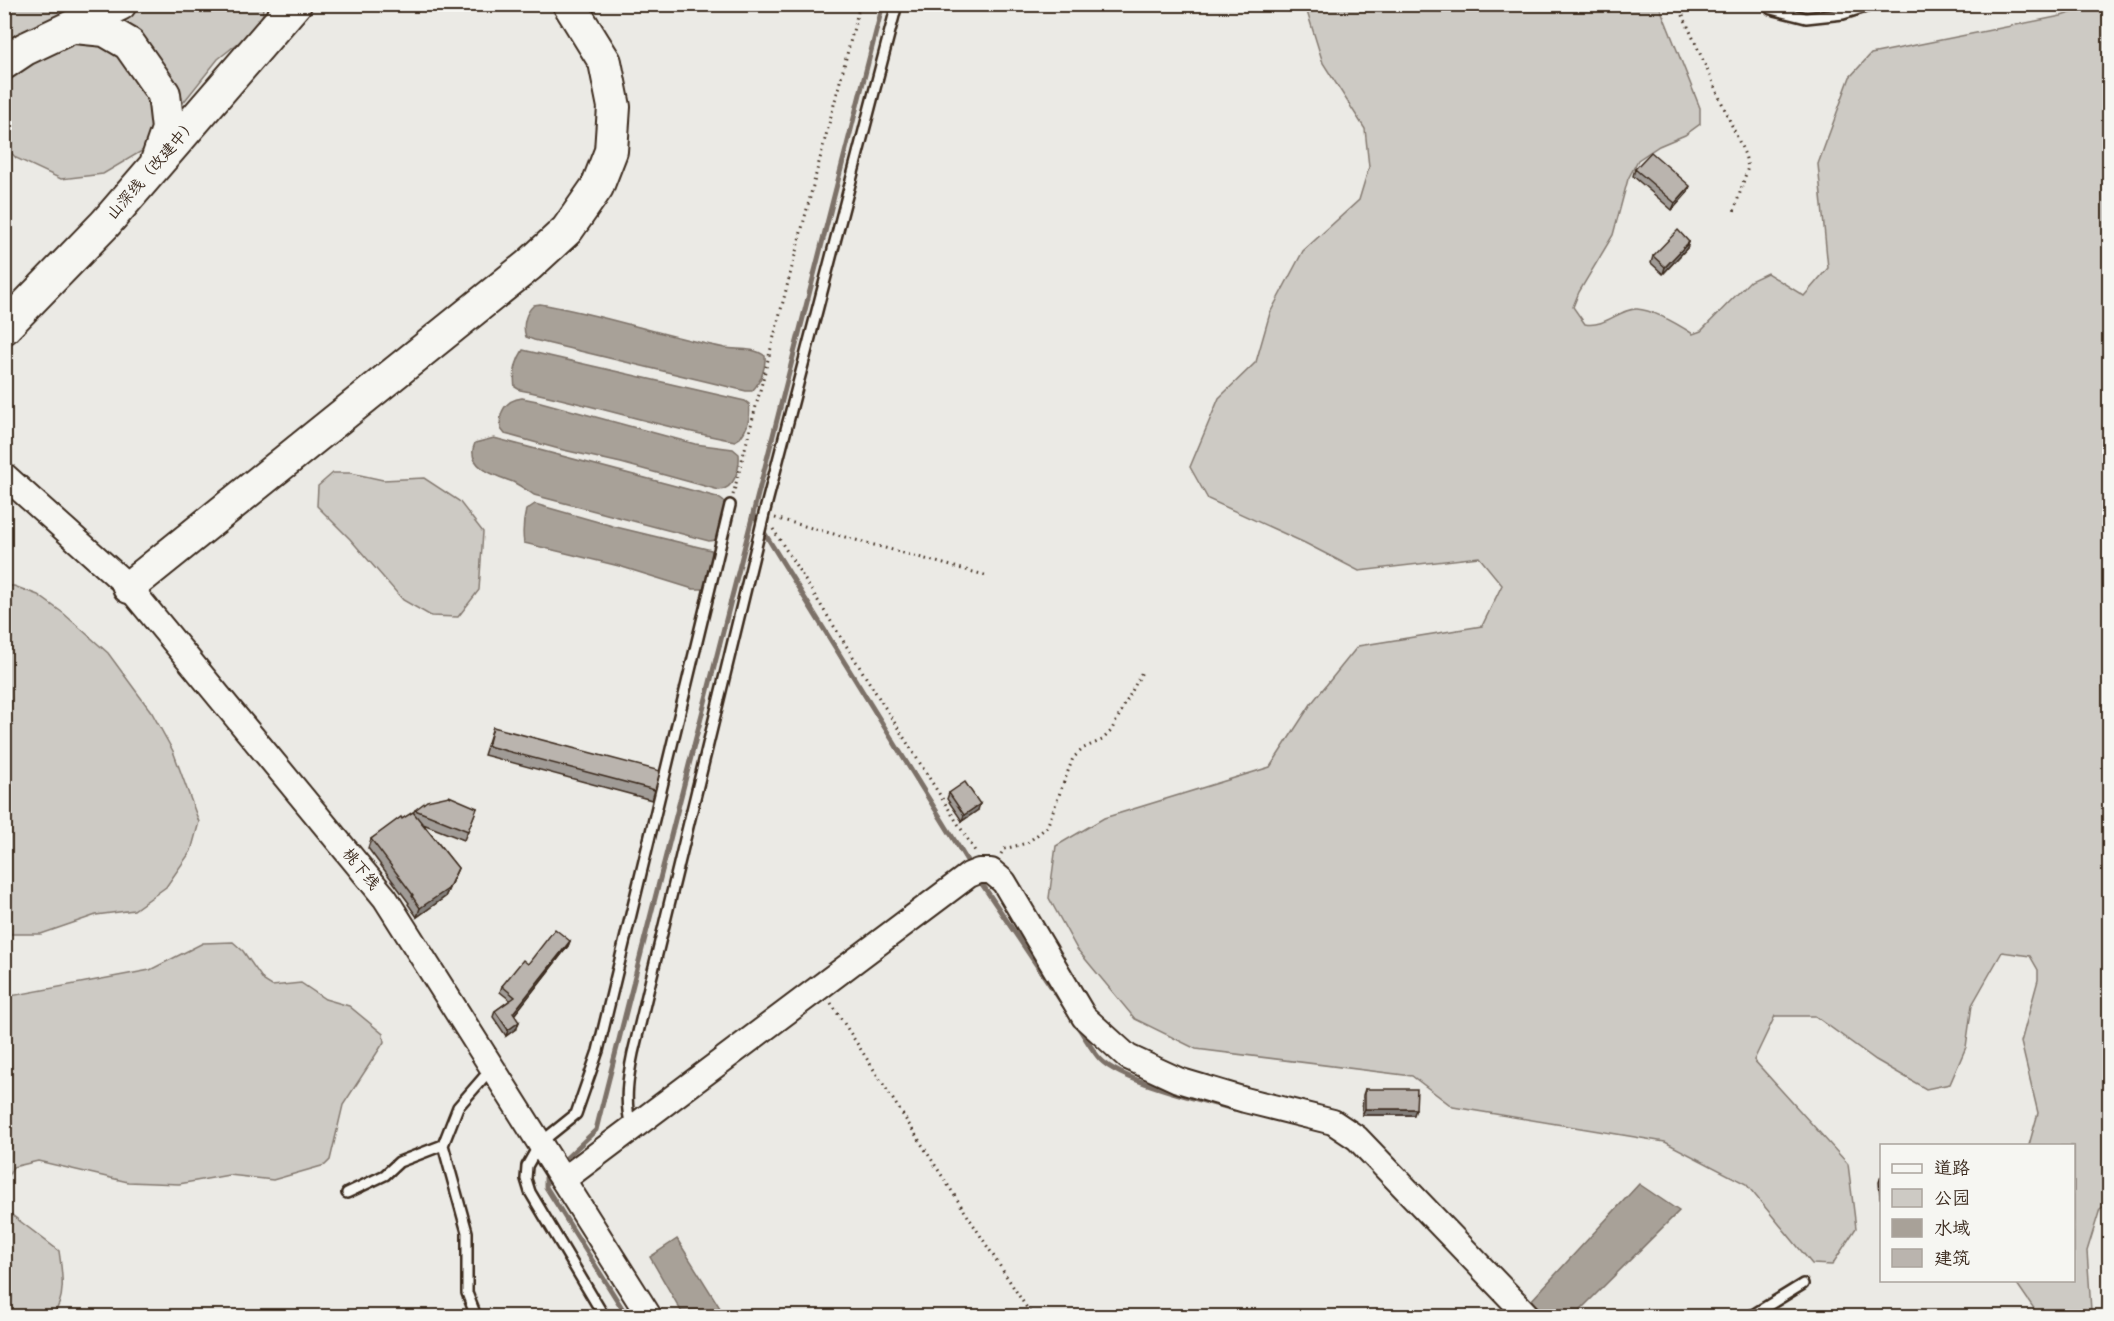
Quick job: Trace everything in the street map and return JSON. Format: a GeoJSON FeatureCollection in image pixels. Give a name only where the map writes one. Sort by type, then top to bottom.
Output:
{"type":"FeatureCollection","features":[{"type":"Feature","properties":{"kind":"highway"},"geometry":{"type":"LineString","coordinates":[[4,63],[26,49],[120,4]]}},
{"type":"Feature","properties":{"kind":"highway","name":"山深线（改建中）"},"geometry":{"type":"LineString","coordinates":[[4,328],[105,224],[295,4]]}},
{"type":"Feature","properties":{"kind":"highway"},"geometry":{"type":"LineString","coordinates":[[129,587],[529,265],[567,230],[597,187],[611,151],[614,107],[605,62],[569,4]]}},
{"type":"Feature","properties":{"kind":"highway"},"geometry":{"type":"LineString","coordinates":[[75,27],[105,30],[129,44],[164,94],[168,129],[154,167]]}},
{"type":"Feature","properties":{"kind":"street","name":"桃下线"},"geometry":{"type":"LineString","coordinates":[[4,475],[129,587],[385,898],[649,1317]]}},
{"type":"Feature","properties":{"kind":"street"},"geometry":{"type":"LineString","coordinates":[[563,1180],[969,874],[992,871],[1004,882],[1084,1017],[1128,1057],[1178,1080],[1245,1101],[1333,1122],[1341,1127],[1357,1138],[1528,1317]]}},
{"type":"Feature","properties":{"kind":"lane"},"geometry":{"type":"LineString","coordinates":[[631,1128],[627,1110],[628,1079],[633,1053],[764,514],[897,4]]}},
{"type":"Feature","properties":{"kind":"lane"},"geometry":{"type":"LineString","coordinates":[[1766,4],[1771,9],[1806,18],[1843,14],[1875,4]]}},
{"type":"Feature","properties":{"kind":"lane"},"geometry":{"type":"LineString","coordinates":[[602,1313],[530,1192],[526,1179],[527,1166],[540,1143],[576,1114],[598,1051],[730,505]]}},
{"type":"Feature","properties":{"kind":"lane"},"geometry":{"type":"LineString","coordinates":[[476,1317],[467,1293],[467,1232],[443,1145],[458,1107],[492,1068]]}},
{"type":"Feature","properties":{"kind":"lane"},"geometry":{"type":"LineString","coordinates":[[347,1193],[385,1175],[399,1162],[443,1145]]}},
{"type":"Feature","properties":{"kind":"lane"},"geometry":{"type":"LineString","coordinates":[[1751,1317],[1803,1284]]}},
{"type":"Feature","properties":{"kind":"path"},"geometry":{"type":"LineString","coordinates":[[730,505],[860,4]]}},
{"type":"Feature","properties":{"kind":"path"},"geometry":{"type":"LineString","coordinates":[[1678,4],[1745,155],[1748,167],[1733,215]]}},
{"type":"Feature","properties":{"kind":"path"},"geometry":{"type":"LineString","coordinates":[[764,514],[988,576]]}},
{"type":"Feature","properties":{"kind":"path"},"geometry":{"type":"LineString","coordinates":[[764,514],[979,857],[992,871],[1004,849],[1028,843],[1047,827],[1073,758],[1084,748],[1102,740],[1111,731],[1143,670]]}},
{"type":"Feature","properties":{"kind":"path"},"geometry":{"type":"LineString","coordinates":[[820,986],[1032,1317]]}},
{"type":"Feature","properties":{"kind":"green space"},"geometry":{"type":"Polygon","coordinates":[[[5,5],[263,5],[262,24],[218,59],[147,148],[103,174],[61,179],[16,158],[5,146],[5,5]]]}},
{"type":"Feature","properties":{"kind":"green space"},"geometry":{"type":"Polygon","coordinates":[[[1305,5],[1659,5],[1700,108],[1700,124],[1685,135],[1659,146],[1638,160],[1628,179],[1613,235],[1579,292],[1573,307],[1585,324],[1606,321],[1625,311],[1637,309],[1658,315],[1693,334],[1701,331],[1750,281],[1767,273],[1804,296],[1828,268],[1818,164],[1850,77],[1871,54],[2061,16],[2096,5],[2109,5],[2110,1202],[2100,1209],[2087,1251],[2091,1310],[2081,1316],[2044,1316],[2037,1313],[2016,1282],[2075,1282],[2075,1144],[2029,1144],[2038,1113],[2021,1042],[2038,980],[2038,970],[2030,956],[2002,952],[1972,1005],[1966,1047],[1950,1084],[1926,1089],[1876,1060],[1815,1016],[1775,1016],[1754,1060],[1848,1164],[1856,1228],[1832,1265],[1812,1264],[1746,1184],[1665,1142],[1453,1107],[1412,1076],[1196,1049],[1135,1019],[1077,949],[1049,898],[1056,846],[1104,818],[1270,767],[1311,704],[1358,646],[1482,626],[1502,585],[1479,557],[1359,571],[1305,543],[1208,499],[1190,467],[1219,398],[1256,362],[1270,313],[1303,251],[1359,200],[1369,167],[1365,129],[1323,63],[1305,5]]]}},
{"type":"Feature","properties":{"kind":"green space"},"geometry":{"type":"Polygon","coordinates":[[[333,473],[351,473],[383,480],[424,478],[459,501],[483,532],[479,590],[458,617],[431,616],[403,600],[350,539],[317,506],[318,486],[333,473]]]}},
{"type":"Feature","properties":{"kind":"green space"},"geometry":{"type":"Polygon","coordinates":[[[4,586],[14,586],[38,595],[63,613],[108,653],[152,713],[173,751],[199,822],[191,851],[166,887],[134,910],[96,915],[41,934],[5,934],[4,586]]]}},
{"type":"Feature","properties":{"kind":"green space"},"geometry":{"type":"Polygon","coordinates":[[[233,942],[243,951],[264,981],[272,986],[301,983],[325,999],[349,1006],[383,1034],[384,1042],[343,1105],[330,1160],[325,1165],[273,1180],[229,1175],[179,1184],[128,1182],[38,1161],[13,1167],[5,1184],[5,997],[150,970],[203,943],[233,942]]]}},
{"type":"Feature","properties":{"kind":"green space"},"geometry":{"type":"Polygon","coordinates":[[[4,1209],[59,1251],[62,1294],[52,1316],[5,1316],[4,1209]]]}},
{"type":"Feature","properties":{"kind":"water"},"geometry":{"type":"Polygon","coordinates":[[[540,304],[586,313],[702,343],[756,351],[765,356],[764,370],[752,391],[746,391],[534,340],[526,337],[524,324],[531,308],[540,304]]]}},
{"type":"Feature","properties":{"kind":"water"},"geometry":{"type":"Polygon","coordinates":[[[523,350],[745,401],[749,404],[750,409],[747,426],[740,438],[735,441],[520,390],[515,387],[514,378],[523,350]]]}},
{"type":"Feature","properties":{"kind":"water"},"geometry":{"type":"Polygon","coordinates":[[[522,398],[695,444],[733,449],[739,454],[739,465],[735,477],[729,486],[719,490],[505,434],[500,423],[504,408],[511,401],[522,398]]]}},
{"type":"Feature","properties":{"kind":"water"},"geometry":{"type":"Polygon","coordinates":[[[494,438],[717,497],[725,505],[719,533],[715,540],[709,541],[534,495],[478,464],[473,451],[475,443],[494,438]]]}},
{"type":"Feature","properties":{"kind":"water"},"geometry":{"type":"Polygon","coordinates":[[[535,504],[711,550],[714,557],[707,586],[703,589],[693,589],[619,566],[524,543],[523,526],[526,510],[535,504]]]}},
{"type":"Feature","properties":{"kind":"water"},"geometry":{"type":"Polygon","coordinates":[[[1639,1184],[1679,1211],[1574,1316],[1544,1316],[1530,1302],[1639,1184]]]}},
{"type":"Feature","properties":{"kind":"water"},"geometry":{"type":"Polygon","coordinates":[[[677,1239],[725,1316],[684,1316],[650,1257],[677,1239]]]}},
{"type":"Feature","properties":{"kind":"building"},"geometry":{"type":"Polygon","coordinates":[[[1651,152],[1690,186],[1675,203],[1635,169],[1651,152]]]}},
{"type":"Feature","properties":{"kind":"building"},"geometry":{"type":"Polygon","coordinates":[[[1678,230],[1689,242],[1665,267],[1653,256],[1678,230]]]}},
{"type":"Feature","properties":{"kind":"building"},"geometry":{"type":"Polygon","coordinates":[[[493,727],[660,771],[655,790],[488,746],[493,727]]]}},
{"type":"Feature","properties":{"kind":"building"},"geometry":{"type":"Polygon","coordinates":[[[965,782],[980,804],[964,815],[949,793],[965,782]]]}},
{"type":"Feature","properties":{"kind":"building"},"geometry":{"type":"Polygon","coordinates":[[[449,796],[477,808],[468,831],[415,810],[427,801],[449,796]]]}},
{"type":"Feature","properties":{"kind":"building"},"geometry":{"type":"Polygon","coordinates":[[[413,812],[458,868],[448,889],[420,908],[413,895],[371,839],[401,817],[402,819],[413,812]]]}},
{"type":"Feature","properties":{"kind":"building"},"geometry":{"type":"Polygon","coordinates":[[[555,929],[570,941],[513,1013],[519,1022],[508,1030],[495,1011],[515,997],[502,986],[523,960],[528,964],[555,929]]]}},
{"type":"Feature","properties":{"kind":"building"},"geometry":{"type":"Polygon","coordinates":[[[1365,1089],[1417,1089],[1416,1109],[1365,1109],[1365,1089]]]}},
{"type":"Feature","properties":{"kind":"waterway"},"geometry":{"type":"LineString","coordinates":[[560,1164],[596,1130],[883,4]]}},
{"type":"Feature","properties":{"kind":"waterway"},"geometry":{"type":"LineString","coordinates":[[754,516],[971,867]]}},
{"type":"Feature","properties":{"kind":"waterway"},"geometry":{"type":"LineString","coordinates":[[978,878],[1063,1004]]}},
{"type":"Feature","properties":{"kind":"waterway"},"geometry":{"type":"LineString","coordinates":[[1076,1024],[1100,1059],[1110,1067],[1163,1089],[1234,1109]]}},
{"type":"Feature","properties":{"kind":"waterway"},"geometry":{"type":"LineString","coordinates":[[551,1173],[546,1178],[546,1187],[627,1316]]}}]}
